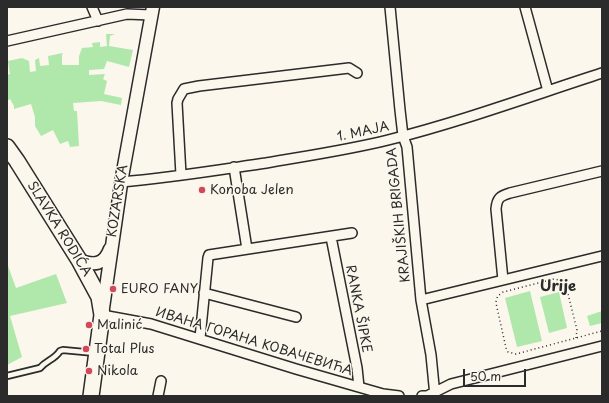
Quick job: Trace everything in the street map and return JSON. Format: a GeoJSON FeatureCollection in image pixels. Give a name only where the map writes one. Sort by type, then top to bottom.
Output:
{"type":"FeatureCollection","features":[{"type":"Feature","properties":{"kind":"main road","name":"SLAVKA RODIĆA"},"geometry":{"type":"LineString","coordinates":[[7,147],[18,161],[96,290],[102,315]]}},
{"type":"Feature","properties":{"kind":"main road","name":"KOZARSKA"},"geometry":{"type":"LineString","coordinates":[[91,396],[102,315]]}},
{"type":"Feature","properties":{"kind":"street"},"geometry":{"type":"LineString","coordinates":[[92,7],[98,21]]}},
{"type":"Feature","properties":{"kind":"street","name":"KRAJIŠKIH BRIGADA"},"geometry":{"type":"LineString","coordinates":[[390,7],[403,136],[407,147],[421,300],[431,355],[435,393]]}},
{"type":"Feature","properties":{"kind":"street"},"geometry":{"type":"LineString","coordinates":[[526,7],[548,91]]}},
{"type":"Feature","properties":{"kind":"street"},"geometry":{"type":"LineString","coordinates":[[7,41],[127,14],[152,11]]}},
{"type":"Feature","properties":{"kind":"street","name":"KOZARSKA"},"geometry":{"type":"LineString","coordinates":[[102,315],[121,182],[152,11]]}},
{"type":"Feature","properties":{"kind":"street"},"geometry":{"type":"LineString","coordinates":[[181,175],[177,103],[178,98],[184,89],[349,68],[357,73]]}},
{"type":"Feature","properties":{"kind":"street","name":"1. МАЈА"},"geometry":{"type":"LineString","coordinates":[[121,182],[234,168],[327,153],[403,136],[434,128],[602,73]]}},
{"type":"Feature","properties":{"kind":"street"},"geometry":{"type":"LineString","coordinates":[[234,168],[247,249]]}},
{"type":"Feature","properties":{"kind":"street"},"geometry":{"type":"LineString","coordinates":[[503,280],[496,208],[496,203],[500,197],[510,193],[602,171]]}},
{"type":"Feature","properties":{"kind":"street"},"geometry":{"type":"LineString","coordinates":[[200,338],[208,258],[210,255],[352,234]]}},
{"type":"Feature","properties":{"kind":"street","name":"RANKA ŠIPKE"},"geometry":{"type":"LineString","coordinates":[[331,237],[357,368],[359,387]]}},
{"type":"Feature","properties":{"kind":"street"},"geometry":{"type":"LineString","coordinates":[[79,260],[89,264],[100,262],[108,256],[111,248]]}},
{"type":"Feature","properties":{"kind":"street"},"geometry":{"type":"LineString","coordinates":[[421,300],[602,256]]}},
{"type":"Feature","properties":{"kind":"street"},"geometry":{"type":"LineString","coordinates":[[204,293],[296,317]]}},
{"type":"Feature","properties":{"kind":"street","name":"ИВАНА ГОРАНА КОВАЧЕВИЋА"},"geometry":{"type":"LineString","coordinates":[[102,315],[151,324],[200,338],[296,369],[359,387],[368,393],[399,396]]}},
{"type":"Feature","properties":{"kind":"street"},"geometry":{"type":"LineString","coordinates":[[422,396],[435,393],[451,384],[602,346]]}},
{"type":"Feature","properties":{"kind":"street"},"geometry":{"type":"LineString","coordinates":[[158,396],[161,381]]}},
{"type":"Feature","properties":{"kind":"lane"},"geometry":{"type":"LineString","coordinates":[[7,376],[40,368],[43,363],[54,358],[60,351],[63,350],[97,354]]}},
{"type":"Feature","properties":{"kind":"path"},"geometry":{"type":"LineString","coordinates":[[576,338],[577,330],[566,286],[559,280],[554,279],[503,292],[496,299],[508,352],[516,354],[576,338],[602,331]]}},
{"type":"Feature","properties":{"kind":"green space"},"geometry":{"type":"Polygon","coordinates":[[[106,34],[115,34],[110,36],[109,46],[133,50],[129,67],[107,61],[104,69],[89,70],[89,75],[105,74],[103,79],[107,81],[104,94],[122,98],[121,105],[101,101],[73,103],[74,111],[77,111],[79,146],[70,147],[68,141],[60,144],[53,130],[41,136],[35,126],[35,117],[31,104],[14,109],[10,99],[7,101],[7,75],[10,74],[8,61],[22,58],[29,61],[30,72],[36,71],[35,60],[39,58],[40,66],[49,65],[48,56],[63,53],[62,65],[79,65],[79,56],[82,48],[93,47],[92,43],[100,42],[100,47],[107,46],[106,34]]]}},
{"type":"Feature","properties":{"kind":"green space"},"geometry":{"type":"Polygon","coordinates":[[[7,263],[16,288],[56,274],[67,303],[10,316],[22,357],[7,365],[7,263]]]}},
{"type":"Feature","properties":{"kind":"green space"},"geometry":{"type":"Polygon","coordinates":[[[530,291],[542,341],[517,347],[505,298],[530,291]]]}},
{"type":"Feature","properties":{"kind":"green space"},"geometry":{"type":"Polygon","coordinates":[[[559,292],[567,328],[549,333],[540,297],[559,292]]]}},
{"type":"Feature","properties":{"kind":"green space"},"geometry":{"type":"Polygon","coordinates":[[[602,311],[602,323],[590,326],[587,316],[602,311]]]}},
{"type":"Feature","properties":{"kind":"place","name":"Konoba Jelen"},"geometry":{"type":"Point","coordinates":[202,190]}},
{"type":"Feature","properties":{"kind":"place","name":"EURO FANY"},"geometry":{"type":"Point","coordinates":[113,289]}},
{"type":"Feature","properties":{"kind":"place","name":"Malinić"},"geometry":{"type":"Point","coordinates":[89,325]}},
{"type":"Feature","properties":{"kind":"place","name":"Total Plus"},"geometry":{"type":"Point","coordinates":[86,349]}},
{"type":"Feature","properties":{"kind":"place","name":"Nikola"},"geometry":{"type":"Point","coordinates":[89,371]}},
{"type":"Feature","properties":{"kind":"district","name":"Urije"},"geometry":{"type":"Point","coordinates":[558,287]}}]}
